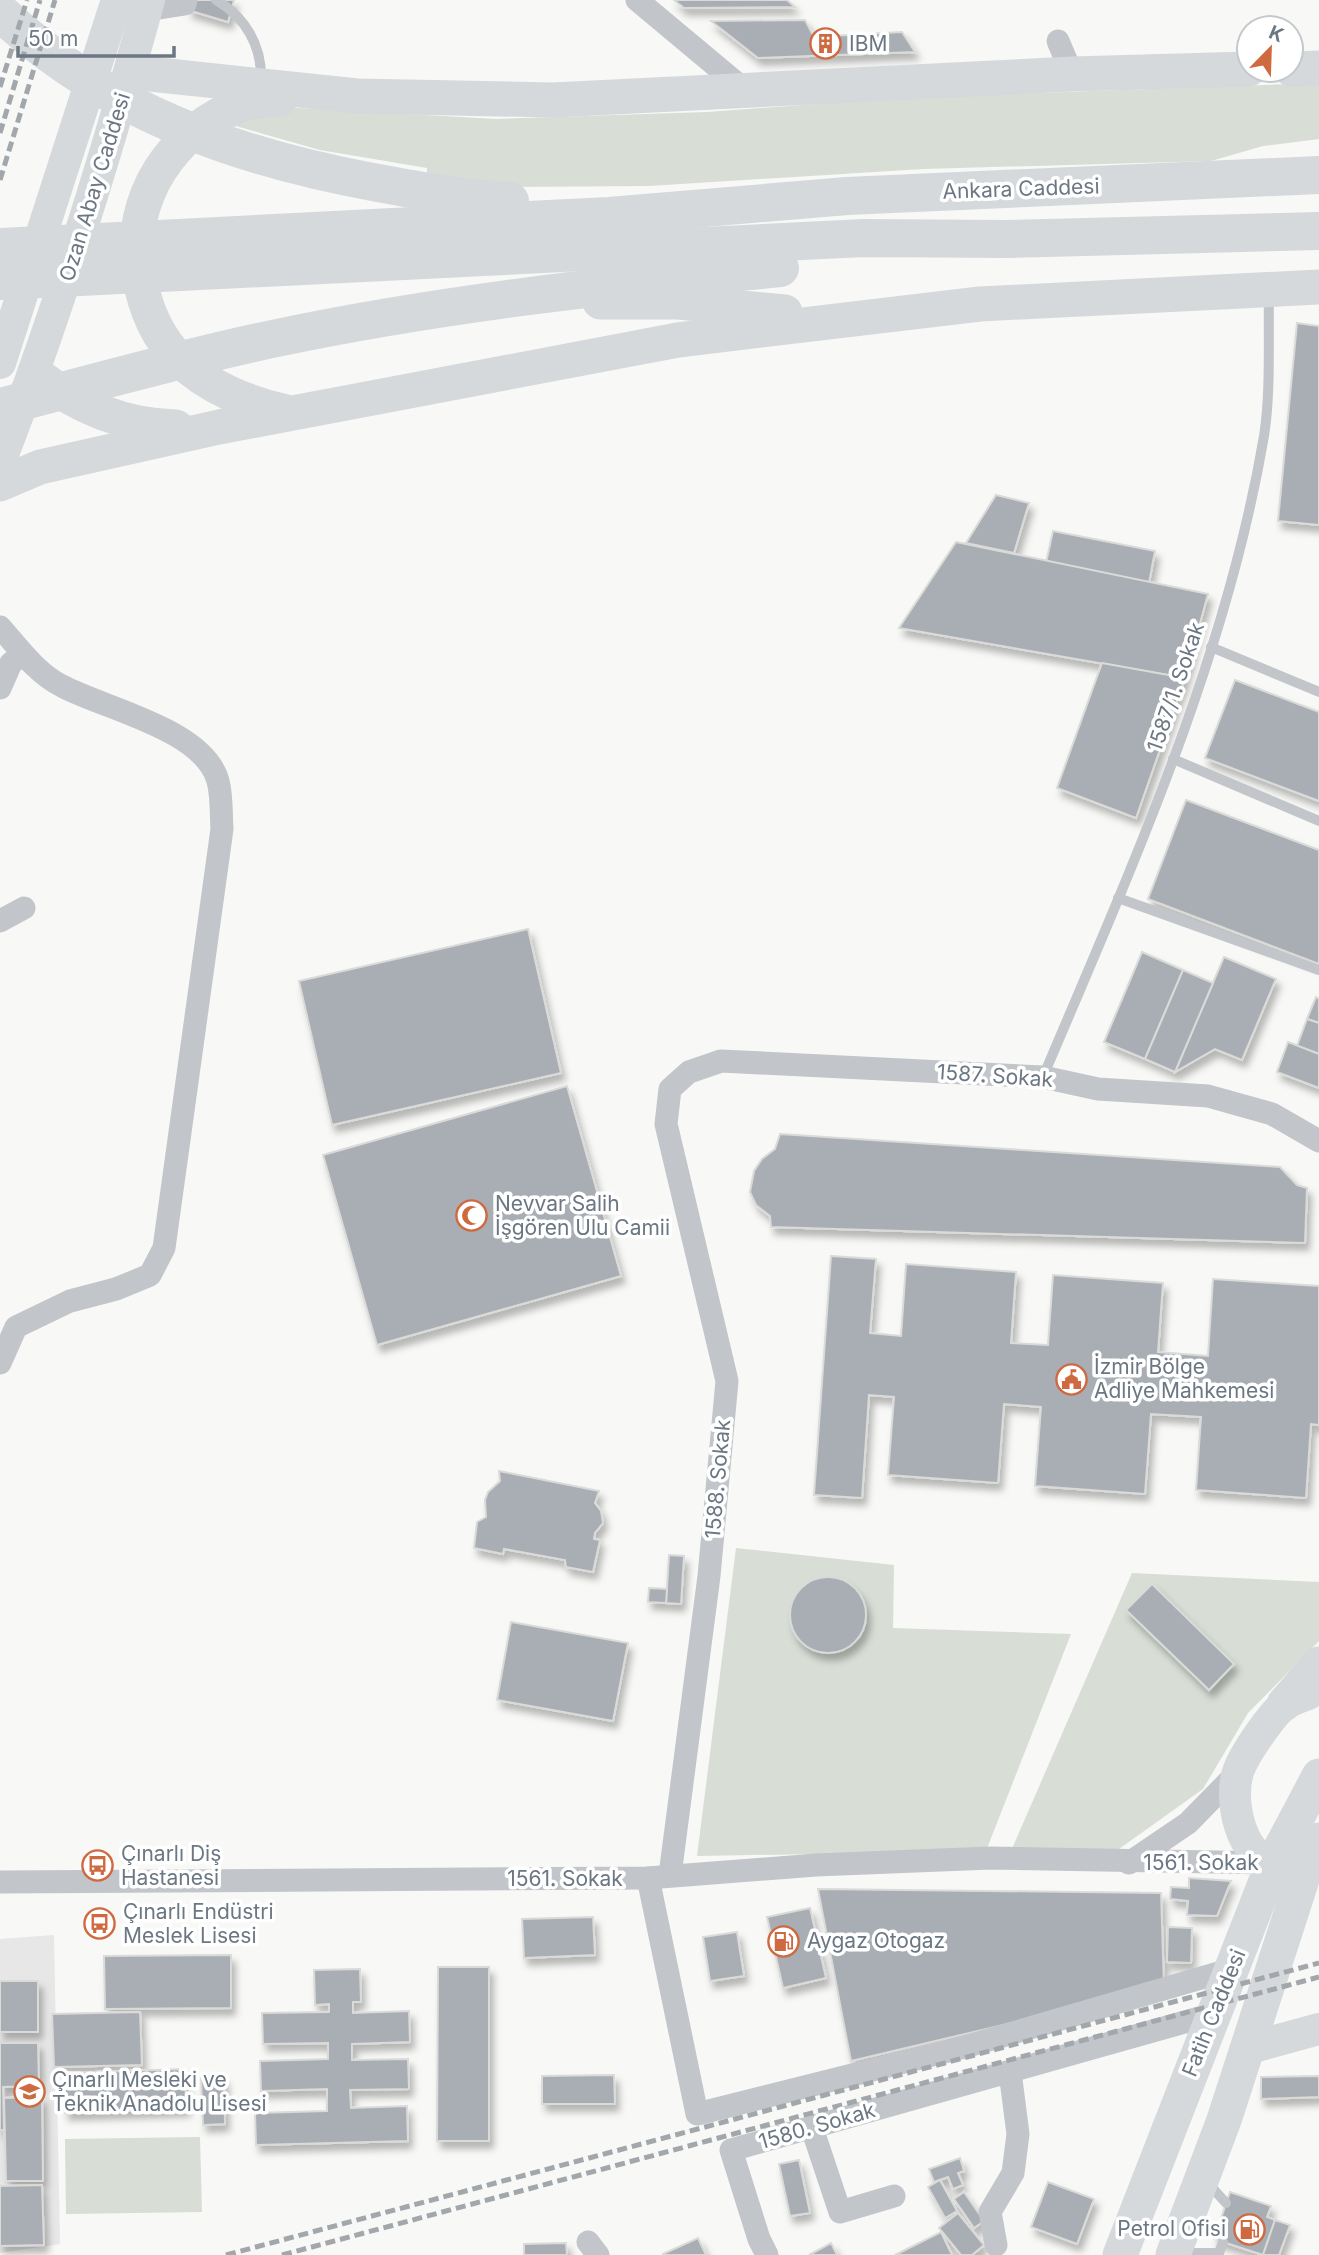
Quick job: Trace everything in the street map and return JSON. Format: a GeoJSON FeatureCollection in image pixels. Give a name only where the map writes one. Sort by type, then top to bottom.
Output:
{"type":"FeatureCollection","features":[{"type":"Feature","properties":{"kind":"highway"},"geometry":{"type":"LineString","coordinates":[[0,12],[80,74],[175,127],[264,159],[434,192],[546,202],[667,199],[723,205]]}},
{"type":"Feature","properties":{"kind":"highway","name":"Ankara Caddesi"},"geometry":{"type":"LineString","coordinates":[[723,205],[847,196],[1319,175]]}},
{"type":"Feature","properties":{"kind":"highway"},"geometry":{"type":"LineString","coordinates":[[0,281],[172,255],[723,205]]}},
{"type":"Feature","properties":{"kind":"highway"},"geometry":{"type":"LineString","coordinates":[[0,247],[172,255],[864,238],[1007,239],[1319,231]]}},
{"type":"Feature","properties":{"kind":"highway"},"geometry":{"type":"LineString","coordinates":[[0,407],[276,338],[490,302],[791,267],[910,259],[1007,239]]}},
{"type":"Feature","properties":{"kind":"main road","name":"Ozan Abay Caddesi"},"geometry":{"type":"LineString","coordinates":[[0,363],[95,70],[138,3]]}},
{"type":"Feature","properties":{"kind":"main road","name":"Ozan Abay Caddesi"},"geometry":{"type":"LineString","coordinates":[[0,462],[35,373],[131,72],[138,3]]}},
{"type":"Feature","properties":{"kind":"main road"},"geometry":{"type":"LineString","coordinates":[[298,414],[262,407],[238,396],[212,383],[178,358],[158,332],[143,300],[136,260],[138,227],[146,193],[164,160],[182,141],[213,118],[245,103],[356,96],[553,100],[1072,74],[1235,69]]}},
{"type":"Feature","properties":{"kind":"main road"},"geometry":{"type":"LineString","coordinates":[[95,70],[356,96]]}},
{"type":"Feature","properties":{"kind":"main road"},"geometry":{"type":"LineString","coordinates":[[1230,180],[1319,158]]}},
{"type":"Feature","properties":{"kind":"main road"},"geometry":{"type":"LineString","coordinates":[[0,484],[40,467],[219,427],[678,340],[980,304],[1319,287]]}},
{"type":"Feature","properties":{"kind":"main road"},"geometry":{"type":"LineString","coordinates":[[490,302],[678,302],[854,318]]}},
{"type":"Feature","properties":{"kind":"main road"},"geometry":{"type":"LineString","coordinates":[[14,316],[17,345],[22,358],[35,373],[71,399],[129,423],[219,427]]}},
{"type":"Feature","properties":{"kind":"main road"},"geometry":{"type":"LineString","coordinates":[[1316,1863],[1273,1863],[1252,1848],[1238,1824],[1235,1804],[1238,1772],[1284,1704],[1319,1664]]}},
{"type":"Feature","properties":{"kind":"main road"},"geometry":{"type":"LineString","coordinates":[[1284,1704],[1319,1689]]}},
{"type":"Feature","properties":{"kind":"main road","name":"Fatih Caddesi"},"geometry":{"type":"LineString","coordinates":[[1120,2255],[1273,1863],[1319,1776]]}},
{"type":"Feature","properties":{"kind":"main road","name":"Fatih Caddesi"},"geometry":{"type":"LineString","coordinates":[[1174,2254],[1287,1929],[1316,1863]]}},
{"type":"Feature","properties":{"kind":"main road"},"geometry":{"type":"LineString","coordinates":[[1246,2049],[1319,2029]]}},
{"type":"Feature","properties":{"kind":"street"},"geometry":{"type":"LineString","coordinates":[[138,3],[185,4],[186,0]]}},
{"type":"Feature","properties":{"kind":"street"},"geometry":{"type":"LineString","coordinates":[[637,0],[746,91]]}},
{"type":"Feature","properties":{"kind":"street"},"geometry":{"type":"LineString","coordinates":[[1058,41],[1072,74]]}},
{"type":"Feature","properties":{"kind":"street"},"geometry":{"type":"LineString","coordinates":[[0,627],[22,655],[60,685],[187,742],[207,759],[218,781],[222,829],[164,1248],[150,1275],[116,1289],[70,1301],[16,1327],[0,1363]]}},
{"type":"Feature","properties":{"kind":"street"},"geometry":{"type":"LineString","coordinates":[[0,688],[11,663],[22,655]]}},
{"type":"Feature","properties":{"kind":"street"},"geometry":{"type":"LineString","coordinates":[[0,921],[24,908]]}},
{"type":"Feature","properties":{"kind":"street","name":"1587. Sokak"},"geometry":{"type":"LineString","coordinates":[[670,1089],[689,1072],[722,1060],[1043,1077],[1098,1089],[1208,1096],[1272,1114],[1319,1141]]}},
{"type":"Feature","properties":{"kind":"street","name":"1588. Sokak"},"geometry":{"type":"LineString","coordinates":[[670,1089],[666,1124],[727,1381],[709,1576],[659,1877],[697,2114],[968,2046],[1232,1969]]}},
{"type":"Feature","properties":{"kind":"street","name":"1561. Sokak"},"geometry":{"type":"LineString","coordinates":[[1129,1863],[1188,1822],[1238,1772]]}},
{"type":"Feature","properties":{"kind":"street","name":"1561. Sokak"},"geometry":{"type":"LineString","coordinates":[[0,1882],[659,1877],[816,1865],[978,1858],[1129,1863],[1273,1863]]}},
{"type":"Feature","properties":{"kind":"street","name":"1580. Sokak"},"geometry":{"type":"LineString","coordinates":[[767,2255],[758,2239],[732,2150],[1213,2014]]}},
{"type":"Feature","properties":{"kind":"street"},"geometry":{"type":"LineString","coordinates":[[994,2252],[990,2212],[1013,2173],[1017,2134],[1010,2072]]}},
{"type":"Feature","properties":{"kind":"street"},"geometry":{"type":"LineString","coordinates":[[812,2128],[840,2213],[894,2196]]}},
{"type":"Feature","properties":{"kind":"lane"},"geometry":{"type":"LineString","coordinates":[[216,0],[228,7],[256,43],[261,67],[261,86]]}},
{"type":"Feature","properties":{"kind":"lane","name":"1587/1. Sokak"},"geometry":{"type":"LineString","coordinates":[[1043,1077],[1173,759],[1195,702],[1211,647],[1233,570],[1264,434],[1269,290]]}},
{"type":"Feature","properties":{"kind":"lane"},"geometry":{"type":"LineString","coordinates":[[1211,647],[1319,692]]}},
{"type":"Feature","properties":{"kind":"lane"},"geometry":{"type":"LineString","coordinates":[[1173,759],[1319,821]]}},
{"type":"Feature","properties":{"kind":"lane"},"geometry":{"type":"LineString","coordinates":[[1118,898],[1319,970]]}},
{"type":"Feature","properties":{"kind":"lane"},"geometry":{"type":"LineString","coordinates":[[1202,2177],[1226,2203]]}},
{"type":"Feature","properties":{"kind":"lane"},"geometry":{"type":"LineString","coordinates":[[1174,2254],[1219,2253],[1223,2242]]}},
{"type":"Feature","properties":{"kind":"shaded area"},"geometry":{"type":"Polygon","coordinates":[[[1319,83],[1319,139],[1263,146],[1211,161],[923,169],[649,186],[490,187],[427,181],[427,168],[320,150],[225,123],[281,107],[496,119],[707,112],[898,98],[1319,83]]]}},
{"type":"Feature","properties":{"kind":"shaded area"},"geometry":{"type":"Polygon","coordinates":[[[736,1548],[894,1565],[893,1628],[1071,1634],[986,1851],[697,1856],[736,1548]]]}},
{"type":"Feature","properties":{"kind":"shaded area"},"geometry":{"type":"Polygon","coordinates":[[[1132,1573],[1319,1582],[1319,1641],[1248,1713],[1203,1789],[1119,1849],[1011,1851],[1132,1573]]]}},
{"type":"Feature","properties":{"kind":"shaded area","name":"Çınarlı Mesleki ve Teknik Anadolu Lisesi"},"geometry":{"type":"Polygon","coordinates":[[[54,1935],[60,2244],[0,2253],[0,1939],[54,1935]]]}},
{"type":"Feature","properties":{"kind":"shaded area"},"geometry":{"type":"Polygon","coordinates":[[[200,2137],[202,2212],[66,2214],[65,2139],[200,2137]]]}},
{"type":"Feature","properties":{"kind":"building"},"geometry":{"type":"Polygon","coordinates":[[[191,0],[234,0],[228,22],[188,10],[191,0]]]}},
{"type":"Feature","properties":{"kind":"building"},"geometry":{"type":"Polygon","coordinates":[[[674,0],[787,0],[795,7],[684,8],[674,0]]]}},
{"type":"Feature","properties":{"kind":"building","name":"IBM"},"geometry":{"type":"Polygon","coordinates":[[[805,20],[814,37],[902,32],[915,52],[758,58],[711,21],[805,20]]]}},
{"type":"Feature","properties":{"kind":"building"},"geometry":{"type":"Polygon","coordinates":[[[1297,323],[1319,326],[1319,525],[1278,521],[1297,323]]]}},
{"type":"Feature","properties":{"kind":"building"},"geometry":{"type":"Polygon","coordinates":[[[996,495],[1029,503],[1014,553],[966,543],[996,495]]]}},
{"type":"Feature","properties":{"kind":"building"},"geometry":{"type":"Polygon","coordinates":[[[1053,531],[1155,551],[1149,583],[1046,563],[1053,531]]]}},
{"type":"Feature","properties":{"kind":"building"},"geometry":{"type":"Polygon","coordinates":[[[956,542],[1208,594],[1185,678],[899,628],[956,542]]]}},
{"type":"Feature","properties":{"kind":"building"},"geometry":{"type":"Polygon","coordinates":[[[1102,663],[1185,678],[1136,818],[1057,788],[1102,663]]]}},
{"type":"Feature","properties":{"kind":"building"},"geometry":{"type":"Polygon","coordinates":[[[1235,680],[1319,712],[1319,801],[1205,758],[1235,680]]]}},
{"type":"Feature","properties":{"kind":"building"},"geometry":{"type":"Polygon","coordinates":[[[1186,800],[1319,850],[1319,964],[1148,899],[1186,800]]]}},
{"type":"Feature","properties":{"kind":"building"},"geometry":{"type":"Polygon","coordinates":[[[528,929],[561,1073],[332,1125],[299,981],[528,929]]]}},
{"type":"Feature","properties":{"kind":"building"},"geometry":{"type":"Polygon","coordinates":[[[1142,952],[1183,970],[1145,1059],[1104,1042],[1142,952]]]}},
{"type":"Feature","properties":{"kind":"building"},"geometry":{"type":"Polygon","coordinates":[[[1224,957],[1276,979],[1242,1060],[1215,1049],[1175,1072],[1224,957]]]}},
{"type":"Feature","properties":{"kind":"building"},"geometry":{"type":"Polygon","coordinates":[[[1183,970],[1213,983],[1175,1072],[1145,1059],[1183,970]]]}},
{"type":"Feature","properties":{"kind":"building"},"geometry":{"type":"Polygon","coordinates":[[[1316,997],[1319,999],[1319,1023],[1307,1019],[1316,997]]]}},
{"type":"Feature","properties":{"kind":"building"},"geometry":{"type":"Polygon","coordinates":[[[1307,1019],[1319,1023],[1319,1054],[1297,1046],[1307,1019]]]}},
{"type":"Feature","properties":{"kind":"building"},"geometry":{"type":"Polygon","coordinates":[[[1288,1042],[1319,1054],[1319,1088],[1277,1072],[1288,1042]]]}},
{"type":"Feature","properties":{"kind":"building","name":"Nevvar Salih İşgören Ulu Camii"},"geometry":{"type":"Polygon","coordinates":[[[567,1086],[621,1276],[377,1345],[323,1155],[567,1086]]]}},
{"type":"Feature","properties":{"kind":"building"},"geometry":{"type":"Polygon","coordinates":[[[780,1134],[1280,1167],[1297,1185],[1307,1188],[1305,1243],[771,1227],[770,1216],[756,1205],[750,1192],[754,1171],[762,1159],[775,1149],[780,1134]]]}},
{"type":"Feature","properties":{"kind":"building","name":"İzmir Bölge Adliye Mahkemesi"},"geometry":{"type":"Polygon","coordinates":[[[831,1256],[876,1259],[870,1333],[901,1336],[906,1264],[1016,1272],[1011,1343],[1048,1345],[1053,1275],[1163,1283],[1158,1352],[1208,1356],[1213,1279],[1319,1286],[1319,1425],[1311,1424],[1306,1498],[1196,1490],[1201,1417],[1151,1414],[1145,1494],[1035,1486],[1041,1407],[1004,1404],[998,1483],[888,1475],[894,1397],[869,1395],[862,1498],[814,1495],[831,1256]]]}},
{"type":"Feature","properties":{"kind":"building"},"geometry":{"type":"Polygon","coordinates":[[[499,1471],[599,1491],[595,1503],[601,1511],[603,1523],[595,1533],[594,1539],[600,1540],[593,1572],[566,1567],[565,1560],[504,1549],[503,1554],[474,1548],[477,1522],[486,1517],[485,1500],[488,1492],[500,1481],[499,1471]]]}},
{"type":"Feature","properties":{"kind":"building"},"geometry":{"type":"Polygon","coordinates":[[[669,1555],[684,1556],[681,1604],[666,1603],[669,1555]]]}},
{"type":"Feature","properties":{"kind":"building"},"geometry":{"type":"Polygon","coordinates":[[[821,1577],[835,1577],[849,1583],[860,1594],[866,1615],[863,1630],[855,1642],[835,1653],[821,1653],[807,1647],[796,1636],[790,1622],[790,1608],[796,1594],[807,1583],[821,1577]]]}},
{"type":"Feature","properties":{"kind":"building"},"geometry":{"type":"Polygon","coordinates":[[[1152,1584],[1234,1664],[1209,1690],[1126,1610],[1152,1584]]]}},
{"type":"Feature","properties":{"kind":"building"},"geometry":{"type":"Polygon","coordinates":[[[649,1588],[667,1589],[666,1603],[648,1602],[649,1588]]]}},
{"type":"Feature","properties":{"kind":"building"},"geometry":{"type":"Polygon","coordinates":[[[511,1622],[628,1643],[613,1721],[497,1700],[511,1622]]]}},
{"type":"Feature","properties":{"kind":"building"},"geometry":{"type":"Polygon","coordinates":[[[1189,1878],[1231,1881],[1217,1916],[1187,1915],[1188,1901],[1170,1899],[1171,1887],[1189,1888],[1189,1878]]]}},
{"type":"Feature","properties":{"kind":"building"},"geometry":{"type":"Polygon","coordinates":[[[818,1889],[1161,1893],[1164,1987],[851,2061],[818,1889]]]}},
{"type":"Feature","properties":{"kind":"building"},"geometry":{"type":"Polygon","coordinates":[[[810,1908],[826,1978],[783,1988],[767,1917],[810,1908]]]}},
{"type":"Feature","properties":{"kind":"building"},"geometry":{"type":"Polygon","coordinates":[[[593,1917],[595,1955],[524,1958],[522,1919],[593,1917]]]}},
{"type":"Feature","properties":{"kind":"building"},"geometry":{"type":"Polygon","coordinates":[[[1168,1927],[1192,1928],[1191,1963],[1167,1962],[1168,1927]]]}},
{"type":"Feature","properties":{"kind":"building"},"geometry":{"type":"Polygon","coordinates":[[[737,1932],[744,1976],[710,1981],[703,1937],[737,1932]]]}},
{"type":"Feature","properties":{"kind":"building"},"geometry":{"type":"Polygon","coordinates":[[[231,1955],[231,2008],[105,2009],[104,1956],[231,1955]]]}},
{"type":"Feature","properties":{"kind":"building"},"geometry":{"type":"Polygon","coordinates":[[[438,1967],[489,1967],[489,2141],[437,2141],[438,1967]]]}},
{"type":"Feature","properties":{"kind":"building"},"geometry":{"type":"Polygon","coordinates":[[[360,1969],[361,2002],[353,2002],[353,2013],[409,2011],[410,2042],[352,2044],[352,2060],[408,2059],[409,2089],[350,2090],[351,2108],[407,2106],[408,2141],[256,2145],[255,2113],[327,2111],[327,2089],[261,2091],[260,2061],[328,2059],[328,2043],[263,2044],[262,2013],[329,2012],[329,2004],[315,2005],[314,1970],[360,1969]]]}},
{"type":"Feature","properties":{"kind":"building"},"geometry":{"type":"Polygon","coordinates":[[[0,1981],[38,1981],[38,2032],[0,2032],[0,1981]]]}},
{"type":"Feature","properties":{"kind":"building"},"geometry":{"type":"Polygon","coordinates":[[[140,2012],[142,2065],[54,2067],[52,2014],[140,2012]]]}},
{"type":"Feature","properties":{"kind":"building"},"geometry":{"type":"Polygon","coordinates":[[[0,2036],[1,2043],[38,2043],[39,2086],[3,2087],[4,2130],[0,2130],[0,2036]]]}},
{"type":"Feature","properties":{"kind":"building"},"geometry":{"type":"Polygon","coordinates":[[[185,2069],[186,2109],[65,2113],[64,2073],[185,2069]]]}},
{"type":"Feature","properties":{"kind":"building"},"geometry":{"type":"Polygon","coordinates":[[[614,2075],[615,2104],[542,2104],[542,2076],[614,2075]]]}},
{"type":"Feature","properties":{"kind":"building"},"geometry":{"type":"Polygon","coordinates":[[[1319,2076],[1319,2097],[1261,2099],[1261,2077],[1319,2076]]]}},
{"type":"Feature","properties":{"kind":"building"},"geometry":{"type":"Polygon","coordinates":[[[224,2077],[225,2124],[203,2125],[201,2078],[224,2077]]]}},
{"type":"Feature","properties":{"kind":"building"},"geometry":{"type":"Polygon","coordinates":[[[42,2097],[43,2181],[6,2181],[4,2098],[42,2097]]]}},
{"type":"Feature","properties":{"kind":"building"},"geometry":{"type":"Polygon","coordinates":[[[960,2158],[964,2171],[958,2173],[963,2185],[953,2189],[948,2177],[934,2182],[929,2169],[960,2158]]]}},
{"type":"Feature","properties":{"kind":"building"},"geometry":{"type":"Polygon","coordinates":[[[799,2160],[810,2213],[790,2216],[779,2164],[799,2160]]]}},
{"type":"Feature","properties":{"kind":"building"},"geometry":{"type":"Polygon","coordinates":[[[940,2180],[957,2211],[945,2218],[928,2187],[940,2180]]]}},
{"type":"Feature","properties":{"kind":"building"},"geometry":{"type":"Polygon","coordinates":[[[1048,2182],[1094,2199],[1077,2244],[1031,2227],[1048,2182]]]}},
{"type":"Feature","properties":{"kind":"building"},"geometry":{"type":"Polygon","coordinates":[[[42,2185],[44,2245],[0,2246],[0,2186],[42,2185]]]}},
{"type":"Feature","properties":{"kind":"building"},"geometry":{"type":"Polygon","coordinates":[[[964,2192],[984,2221],[974,2228],[954,2199],[964,2192]]]}},
{"type":"Feature","properties":{"kind":"building"},"geometry":{"type":"Polygon","coordinates":[[[1230,2192],[1271,2206],[1267,2217],[1275,2220],[1263,2255],[1214,2239],[1230,2192]]]}},
{"type":"Feature","properties":{"kind":"building"},"geometry":{"type":"Polygon","coordinates":[[[958,2213],[984,2245],[972,2255],[961,2255],[939,2228],[958,2213]]]}},
{"type":"Feature","properties":{"kind":"building"},"geometry":{"type":"Polygon","coordinates":[[[1275,2220],[1290,2225],[1279,2255],[1263,2255],[1275,2220]]]}},
{"type":"Feature","properties":{"kind":"building"},"geometry":{"type":"Polygon","coordinates":[[[941,2232],[952,2255],[895,2255],[941,2232]]]}},
{"type":"Feature","properties":{"kind":"building"},"geometry":{"type":"Polygon","coordinates":[[[698,2238],[706,2255],[663,2255],[663,2254],[698,2238]]]}},
{"type":"Feature","properties":{"kind":"building"},"geometry":{"type":"Polygon","coordinates":[[[566,2243],[567,2255],[524,2255],[524,2244],[566,2243]]]}},
{"type":"Feature","properties":{"kind":"building"},"geometry":{"type":"Polygon","coordinates":[[[831,2243],[837,2255],[809,2255],[831,2243]]]}},
{"type":"Feature","properties":{"kind":"railway"},"geometry":{"type":"LineString","coordinates":[[0,87],[27,0]]}},
{"type":"Feature","properties":{"kind":"railway"},"geometry":{"type":"LineString","coordinates":[[0,133],[40,0]]}},
{"type":"Feature","properties":{"kind":"railway"},"geometry":{"type":"LineString","coordinates":[[0,180],[55,0]]}},
{"type":"Feature","properties":{"kind":"railway"},"geometry":{"type":"LineString","coordinates":[[226,2255],[1319,1963]]}},
{"type":"Feature","properties":{"kind":"railway"},"geometry":{"type":"LineString","coordinates":[[282,2255],[1319,1977]]}},
{"type":"Feature","properties":{"kind":"place","name":"IBM"},"geometry":{"type":"Point","coordinates":[826,44]}},
{"type":"Feature","properties":{"kind":"place","name":"Nevvar Salih İşgören Ulu Camii"},"geometry":{"type":"Point","coordinates":[472,1216]}},
{"type":"Feature","properties":{"kind":"place","name":"İzmir Bölge Adliye Mahkemesi"},"geometry":{"type":"Point","coordinates":[1071,1379]}},
{"type":"Feature","properties":{"kind":"place","name":"Çınarlı Diş Hastanesi"},"geometry":{"type":"Point","coordinates":[98,1866]}},
{"type":"Feature","properties":{"kind":"place","name":"Çınarlı Endüstri Meslek Lisesi"},"geometry":{"type":"Point","coordinates":[100,1924]}},
{"type":"Feature","properties":{"kind":"place","name":"Aygaz Otogaz"},"geometry":{"type":"Point","coordinates":[784,1941]}},
{"type":"Feature","properties":{"kind":"place","name":"Çınarlı Mesleki ve Teknik Anadolu Lisesi"},"geometry":{"type":"Point","coordinates":[29,2092]}},
{"type":"Feature","properties":{"kind":"place","name":"Petrol Ofisi"},"geometry":{"type":"Point","coordinates":[1249,2229]}}]}
